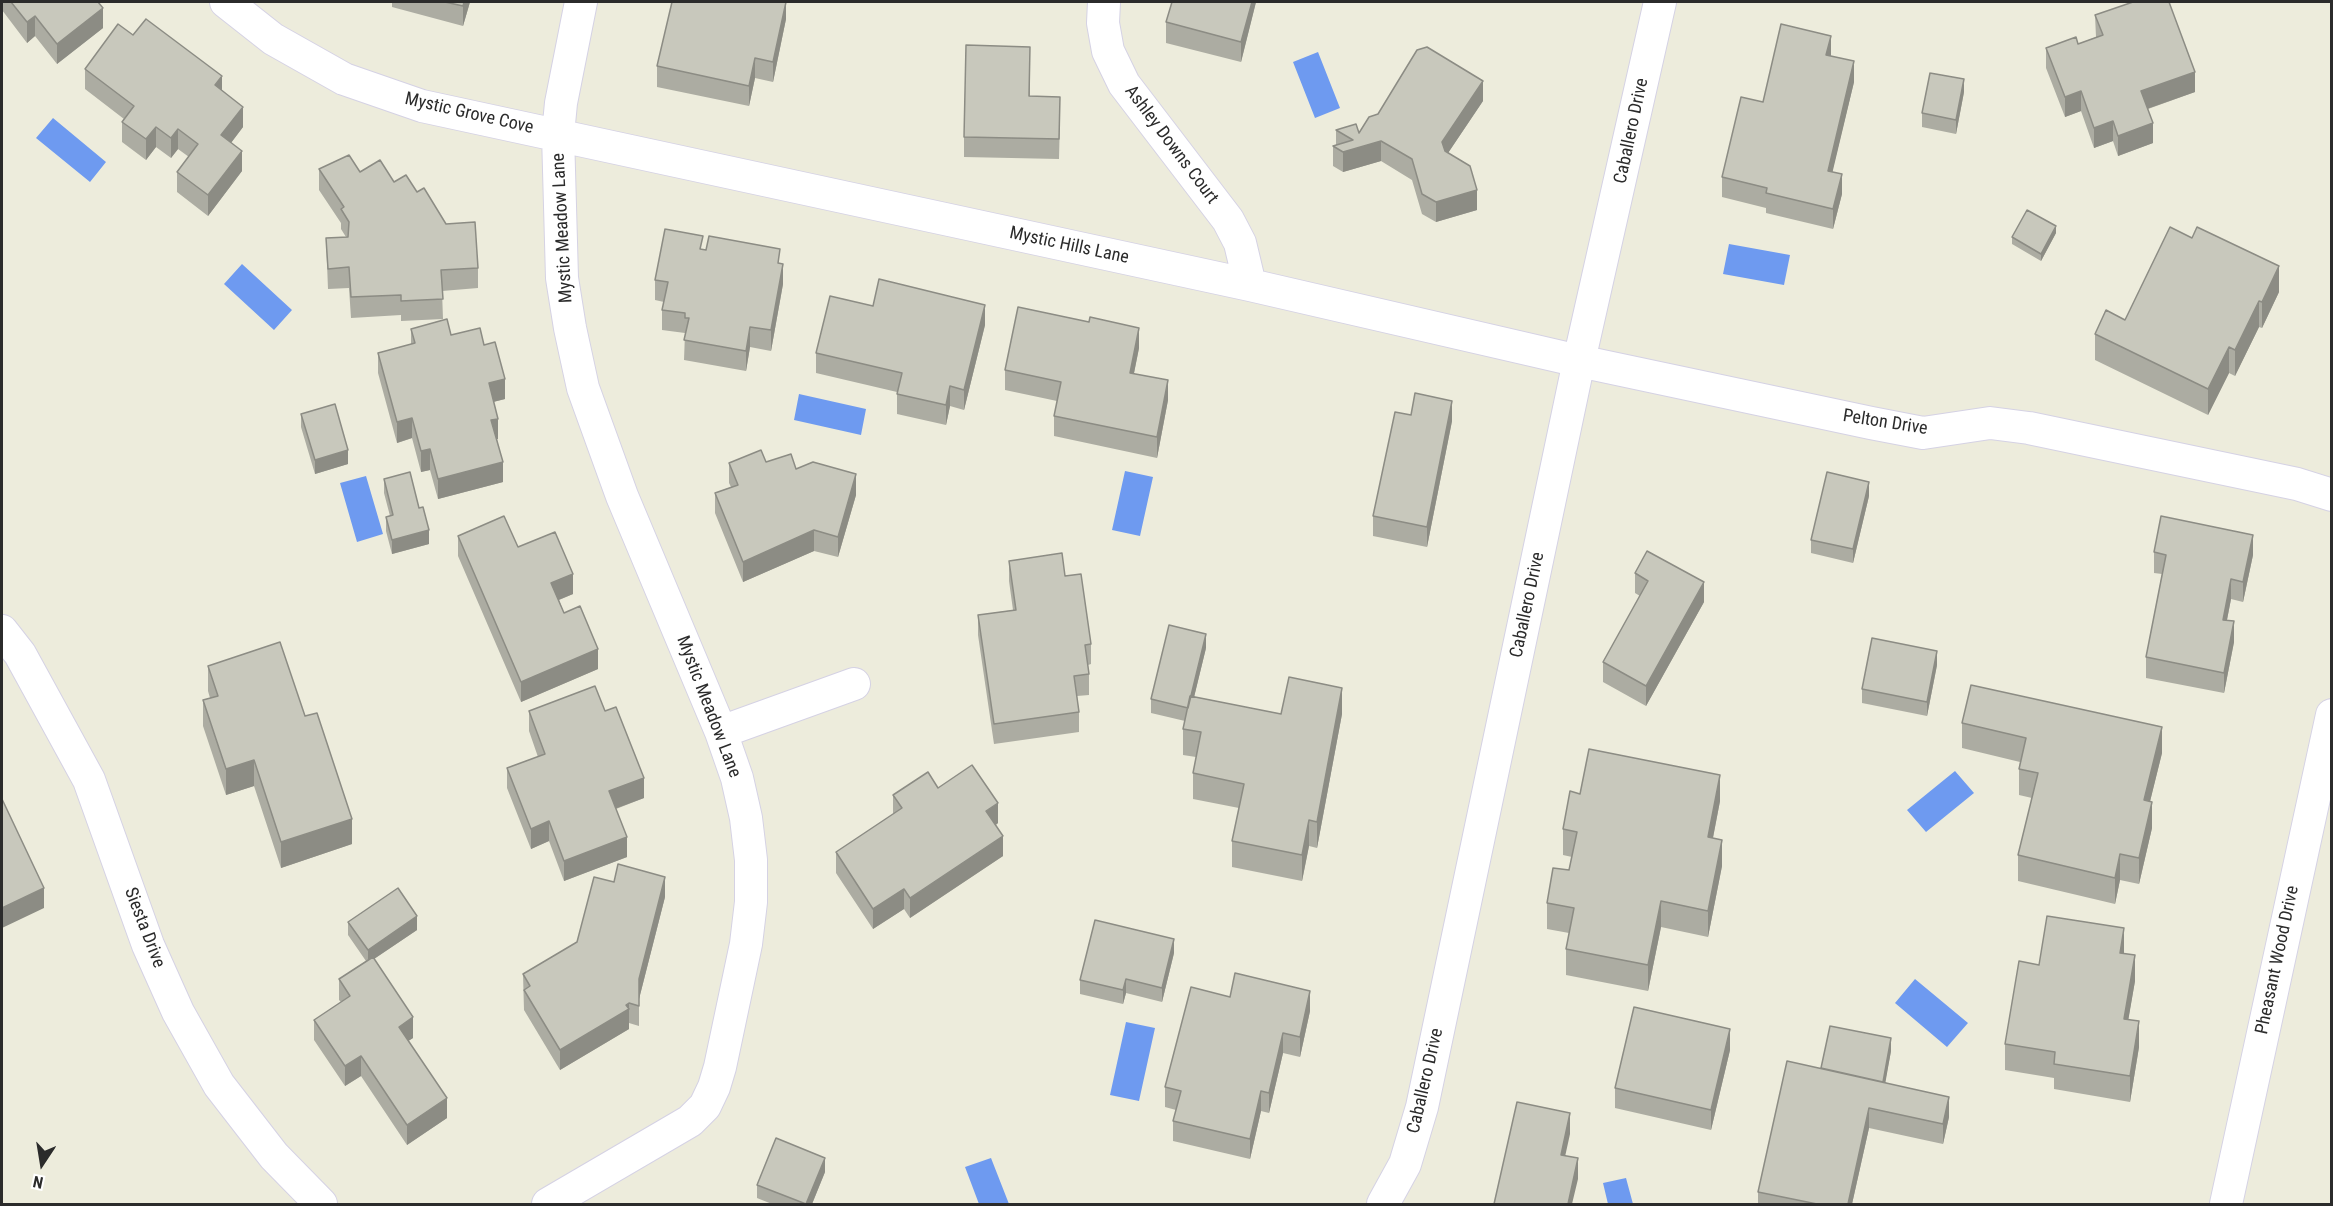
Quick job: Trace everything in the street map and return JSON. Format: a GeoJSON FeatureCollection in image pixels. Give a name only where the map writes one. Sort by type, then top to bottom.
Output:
{"type":"FeatureCollection","features":[{"type":"Feature","properties":{"kind":"street","name":"Mystic Grove Cove"},"geometry":{"type":"LineString","coordinates":[[226,2],[273,39],[344,79],[422,106],[558,134]]}},
{"type":"Feature","properties":{"kind":"street","name":"Mystic Meadow Lane"},"geometry":{"type":"LineString","coordinates":[[548,1204],[690,1121],[705,1106],[714,1087],[746,944],[751,902],[751,860],[746,818],[737,778],[721,732],[622,495],[583,388],[562,278],[558,134],[561,103],[581,2]]}},
{"type":"Feature","properties":{"kind":"street","name":"Ashley Downs Court"},"geometry":{"type":"LineString","coordinates":[[1104,2],[1103,23],[1108,51],[1124,84],[1228,220],[1240,243],[1250,285]]}},
{"type":"Feature","properties":{"kind":"street","name":"Caballero Drive"},"geometry":{"type":"LineString","coordinates":[[1383,1204],[1405,1164],[1422,1107],[1579,361],[1660,2]]}},
{"type":"Feature","properties":{"kind":"street","name":"Mystic Hills Lane"},"geometry":{"type":"LineString","coordinates":[[558,134],[1250,285],[1579,361]]}},
{"type":"Feature","properties":{"kind":"street","name":"Pelton Drive"},"geometry":{"type":"LineString","coordinates":[[1579,361],[1923,432],[1990,423],[2029,428],[2297,483],[2331,495]]}},
{"type":"Feature","properties":{"kind":"street","name":"Siesta Drive"},"geometry":{"type":"LineString","coordinates":[[2,631],[25,663],[89,780],[148,945],[178,1011],[219,1085],[274,1156],[321,1204]]}},
{"type":"Feature","properties":{"kind":"street"},"geometry":{"type":"LineString","coordinates":[[721,732],[854,684]]}},
{"type":"Feature","properties":{"kind":"street","name":"Pheasant Wood Drive"},"geometry":{"type":"LineString","coordinates":[[2226,1204],[2331,715]]}},
{"type":"Feature","properties":{"kind":"water"},"geometry":{"type":"Polygon","coordinates":[[[1318,52],[1340,108],[1315,118],[1293,62],[1318,52]]]}},
{"type":"Feature","properties":{"kind":"water"},"geometry":{"type":"Polygon","coordinates":[[[53,118],[106,162],[90,182],[36,138],[53,118]]]}},
{"type":"Feature","properties":{"kind":"water"},"geometry":{"type":"Polygon","coordinates":[[[1729,244],[1790,255],[1784,285],[1723,274],[1729,244]]]}},
{"type":"Feature","properties":{"kind":"water"},"geometry":{"type":"Polygon","coordinates":[[[242,264],[292,310],[274,330],[224,284],[242,264]]]}},
{"type":"Feature","properties":{"kind":"water"},"geometry":{"type":"Polygon","coordinates":[[[799,394],[866,409],[861,435],[794,420],[799,394]]]}},
{"type":"Feature","properties":{"kind":"water"},"geometry":{"type":"Polygon","coordinates":[[[1125,471],[1153,477],[1140,536],[1112,530],[1125,471]]]}},
{"type":"Feature","properties":{"kind":"water"},"geometry":{"type":"Polygon","coordinates":[[[366,476],[383,534],[357,542],[340,483],[366,476]]]}},
{"type":"Feature","properties":{"kind":"water"},"geometry":{"type":"Polygon","coordinates":[[[1955,771],[1974,793],[1926,832],[1907,810],[1955,771]]]}},
{"type":"Feature","properties":{"kind":"water"},"geometry":{"type":"Polygon","coordinates":[[[1915,979],[1968,1023],[1947,1047],[1895,1003],[1915,979]]]}},
{"type":"Feature","properties":{"kind":"water"},"geometry":{"type":"Polygon","coordinates":[[[1126,1022],[1155,1028],[1139,1101],[1110,1095],[1126,1022]]]}},
{"type":"Feature","properties":{"kind":"water"},"geometry":{"type":"Polygon","coordinates":[[[991,1158],[1009,1204],[979,1204],[965,1167],[991,1158]]]}},
{"type":"Feature","properties":{"kind":"water"},"geometry":{"type":"Polygon","coordinates":[[[1626,1178],[1633,1204],[1608,1204],[1603,1183],[1626,1178]]]}},
{"type":"Feature","properties":{"kind":"building"},"geometry":{"type":"Polygon","coordinates":[[[11,2],[98,2],[103,8],[57,44],[35,16],[27,22],[11,2]]]}},
{"type":"Feature","properties":{"kind":"building"},"geometry":{"type":"Polygon","coordinates":[[[445,2],[464,2],[463,6],[445,2]]]}},
{"type":"Feature","properties":{"kind":"building"},"geometry":{"type":"Polygon","coordinates":[[[672,2],[786,2],[773,62],[755,58],[749,86],[657,66],[672,2]]]}},
{"type":"Feature","properties":{"kind":"building"},"geometry":{"type":"Polygon","coordinates":[[[1172,2],[1252,2],[1241,42],[1166,22],[1172,2]]]}},
{"type":"Feature","properties":{"kind":"building"},"geometry":{"type":"Polygon","coordinates":[[[2133,2],[2169,2],[2195,72],[2141,91],[2153,123],[2118,136],[2113,121],[2094,128],[2081,91],[2065,97],[2046,48],[2076,37],[2078,44],[2103,35],[2095,15],[2133,2]]]}},
{"type":"Feature","properties":{"kind":"building"},"geometry":{"type":"Polygon","coordinates":[[[146,19],[222,76],[215,85],[243,107],[221,135],[242,151],[208,195],[177,172],[198,144],[178,129],[171,138],[156,127],[146,139],[122,122],[134,106],[85,69],[118,24],[133,35],[146,19]]]}},
{"type":"Feature","properties":{"kind":"building"},"geometry":{"type":"Polygon","coordinates":[[[1781,24],[1831,36],[1826,55],[1854,61],[1828,171],[1842,174],[1833,209],[1766,193],[1767,188],[1722,177],[1741,97],[1763,102],[1781,24]]]}},
{"type":"Feature","properties":{"kind":"building"},"geometry":{"type":"Polygon","coordinates":[[[966,45],[1030,47],[1029,96],[1060,97],[1059,139],[964,137],[966,45]]]}},
{"type":"Feature","properties":{"kind":"building"},"geometry":{"type":"Polygon","coordinates":[[[1427,47],[1483,81],[1442,142],[1445,151],[1470,166],[1477,190],[1436,202],[1422,194],[1412,159],[1381,141],[1343,152],[1333,146],[1353,140],[1336,130],[1356,124],[1359,133],[1369,117],[1378,114],[1417,50],[1427,47]]]}},
{"type":"Feature","properties":{"kind":"building"},"geometry":{"type":"Polygon","coordinates":[[[1930,73],[1964,79],[1956,120],[1922,113],[1930,73]]]}},
{"type":"Feature","properties":{"kind":"building"},"geometry":{"type":"Polygon","coordinates":[[[349,155],[360,172],[380,160],[394,182],[406,175],[417,192],[424,188],[446,224],[475,222],[478,268],[441,270],[443,299],[401,301],[401,295],[351,297],[349,267],[328,269],[326,238],[348,237],[349,222],[341,209],[344,207],[319,169],[349,155]]]}},
{"type":"Feature","properties":{"kind":"building"},"geometry":{"type":"Polygon","coordinates":[[[2027,210],[2056,226],[2041,254],[2012,237],[2027,210]]]}},
{"type":"Feature","properties":{"kind":"building"},"geometry":{"type":"Polygon","coordinates":[[[2170,227],[2192,238],[2197,227],[2279,266],[2235,350],[2229,347],[2208,389],[2095,334],[2106,310],[2125,320],[2170,227]]]}},
{"type":"Feature","properties":{"kind":"building"},"geometry":{"type":"Polygon","coordinates":[[[665,229],[703,236],[700,249],[706,250],[709,236],[780,249],[778,263],[783,264],[771,330],[750,327],[746,351],[684,340],[689,318],[685,318],[685,313],[662,310],[668,282],[655,280],[665,229]]]}},
{"type":"Feature","properties":{"kind":"building"},"geometry":{"type":"Polygon","coordinates":[[[879,279],[985,305],[964,390],[950,386],[946,405],[897,394],[902,373],[816,353],[830,296],[873,306],[879,279]]]}},
{"type":"Feature","properties":{"kind":"building"},"geometry":{"type":"Polygon","coordinates":[[[1018,307],[1089,322],[1090,317],[1139,328],[1130,373],[1168,380],[1157,437],[1054,416],[1061,382],[1005,370],[1018,307]]]}},
{"type":"Feature","properties":{"kind":"building"},"geometry":{"type":"Polygon","coordinates":[[[447,319],[451,335],[480,328],[484,345],[495,342],[505,379],[489,383],[498,419],[491,420],[503,462],[438,479],[430,449],[421,451],[412,418],[397,422],[378,353],[415,343],[411,329],[447,319]]]}},
{"type":"Feature","properties":{"kind":"building"},"geometry":{"type":"Polygon","coordinates":[[[1415,393],[1452,401],[1427,527],[1373,516],[1395,412],[1411,415],[1415,393]]]}},
{"type":"Feature","properties":{"kind":"building"},"geometry":{"type":"Polygon","coordinates":[[[335,404],[348,450],[315,460],[301,414],[335,404]]]}},
{"type":"Feature","properties":{"kind":"building"},"geometry":{"type":"Polygon","coordinates":[[[761,450],[766,462],[791,454],[796,469],[813,462],[856,474],[838,537],[814,530],[743,562],[715,493],[738,485],[729,463],[761,450]]]}},
{"type":"Feature","properties":{"kind":"building"},"geometry":{"type":"Polygon","coordinates":[[[410,472],[419,508],[423,507],[429,530],[392,540],[386,517],[393,515],[384,479],[410,472]]]}},
{"type":"Feature","properties":{"kind":"building"},"geometry":{"type":"Polygon","coordinates":[[[1827,472],[1869,482],[1853,549],[1811,540],[1827,472]]]}},
{"type":"Feature","properties":{"kind":"building"},"geometry":{"type":"Polygon","coordinates":[[[504,516],[518,547],[555,532],[573,574],[551,583],[564,613],[580,606],[598,649],[521,682],[458,536],[504,516]]]}},
{"type":"Feature","properties":{"kind":"building"},"geometry":{"type":"Polygon","coordinates":[[[2161,516],[2253,535],[2243,582],[2231,579],[2223,620],[2234,621],[2224,673],[2146,657],[2166,555],[2154,552],[2161,516]]]}},
{"type":"Feature","properties":{"kind":"building"},"geometry":{"type":"Polygon","coordinates":[[[1647,551],[1704,582],[1646,686],[1603,662],[1648,581],[1635,573],[1647,551]]]}},
{"type":"Feature","properties":{"kind":"building"},"geometry":{"type":"Polygon","coordinates":[[[1062,553],[1065,576],[1081,574],[1091,644],[1085,645],[1089,674],[1074,676],[1079,712],[994,724],[978,615],[1016,610],[1009,561],[1062,553]]]}},
{"type":"Feature","properties":{"kind":"building"},"geometry":{"type":"Polygon","coordinates":[[[1169,625],[1206,634],[1188,708],[1151,699],[1169,625]]]}},
{"type":"Feature","properties":{"kind":"building"},"geometry":{"type":"Polygon","coordinates":[[[1872,638],[1937,651],[1927,702],[1862,689],[1872,638]]]}},
{"type":"Feature","properties":{"kind":"building"},"geometry":{"type":"Polygon","coordinates":[[[280,642],[305,716],[317,713],[352,819],[281,842],[254,760],[226,769],[203,700],[218,696],[208,666],[280,642]]]}},
{"type":"Feature","properties":{"kind":"building"},"geometry":{"type":"Polygon","coordinates":[[[1289,677],[1342,688],[1317,822],[1309,820],[1302,855],[1232,841],[1244,784],[1193,773],[1201,732],[1183,729],[1190,696],[1281,714],[1289,677]]]}},
{"type":"Feature","properties":{"kind":"building"},"geometry":{"type":"Polygon","coordinates":[[[1971,685],[2162,727],[2144,800],[2152,802],[2139,858],[2120,854],[2115,878],[2018,855],[2038,773],[2019,769],[2026,738],[1962,723],[1971,685]]]}},
{"type":"Feature","properties":{"kind":"building"},"geometry":{"type":"Polygon","coordinates":[[[595,686],[605,711],[616,707],[644,778],[609,791],[627,837],[564,861],[549,821],[531,829],[507,768],[545,754],[529,711],[595,686]]]}},
{"type":"Feature","properties":{"kind":"building"},"geometry":{"type":"Polygon","coordinates":[[[1589,749],[1720,775],[1708,837],[1722,840],[1708,911],[1661,901],[1648,965],[1566,949],[1574,908],[1547,903],[1553,868],[1569,870],[1577,832],[1563,829],[1570,791],[1580,794],[1589,749]]]}},
{"type":"Feature","properties":{"kind":"building"},"geometry":{"type":"Polygon","coordinates":[[[972,765],[998,803],[986,811],[1003,836],[910,898],[904,889],[873,909],[836,852],[902,808],[893,795],[928,772],[938,788],[972,765]]]}},
{"type":"Feature","properties":{"kind":"building"},"geometry":{"type":"Polygon","coordinates":[[[2,799],[44,888],[2,908],[2,799]]]}},
{"type":"Feature","properties":{"kind":"building"},"geometry":{"type":"Polygon","coordinates":[[[618,864],[665,877],[639,979],[639,1006],[629,1003],[626,1005],[629,1009],[560,1050],[524,990],[530,986],[523,974],[577,942],[594,877],[614,882],[618,864]]]}},
{"type":"Feature","properties":{"kind":"building"},"geometry":{"type":"Polygon","coordinates":[[[398,888],[417,916],[368,950],[348,922],[398,888]]]}},
{"type":"Feature","properties":{"kind":"building"},"geometry":{"type":"Polygon","coordinates":[[[2047,916],[2124,928],[2120,953],[2135,955],[2124,1019],[2139,1021],[2130,1076],[2054,1064],[2055,1052],[2005,1044],[2019,961],[2039,965],[2047,916]]]}},
{"type":"Feature","properties":{"kind":"building"},"geometry":{"type":"Polygon","coordinates":[[[1095,920],[1174,939],[1162,988],[1126,979],[1123,990],[1080,980],[1095,920]]]}},
{"type":"Feature","properties":{"kind":"building"},"geometry":{"type":"Polygon","coordinates":[[[373,957],[413,1017],[399,1027],[447,1098],[407,1125],[361,1056],[345,1066],[314,1020],[350,996],[339,979],[373,957]]]}},
{"type":"Feature","properties":{"kind":"building"},"geometry":{"type":"Polygon","coordinates":[[[1235,973],[1310,991],[1300,1037],[1283,1033],[1269,1093],[1261,1091],[1250,1139],[1173,1121],[1181,1091],[1165,1087],[1191,987],[1230,997],[1235,973]]]}},
{"type":"Feature","properties":{"kind":"building"},"geometry":{"type":"Polygon","coordinates":[[[1634,1007],[1730,1029],[1711,1110],[1615,1088],[1634,1007]]]}},
{"type":"Feature","properties":{"kind":"building"},"geometry":{"type":"Polygon","coordinates":[[[1830,1026],[1891,1038],[1883,1082],[1821,1068],[1830,1026]]]}},
{"type":"Feature","properties":{"kind":"building"},"geometry":{"type":"Polygon","coordinates":[[[1787,1061],[1949,1097],[1943,1124],[1869,1108],[1848,1204],[1817,1204],[1758,1192],[1787,1061]]]}},
{"type":"Feature","properties":{"kind":"building"},"geometry":{"type":"Polygon","coordinates":[[[1517,1102],[1570,1113],[1561,1155],[1578,1158],[1568,1204],[1494,1204],[1517,1102]]]}},
{"type":"Feature","properties":{"kind":"building"},"geometry":{"type":"Polygon","coordinates":[[[776,1138],[825,1158],[806,1204],[757,1185],[776,1138]]]}}]}
